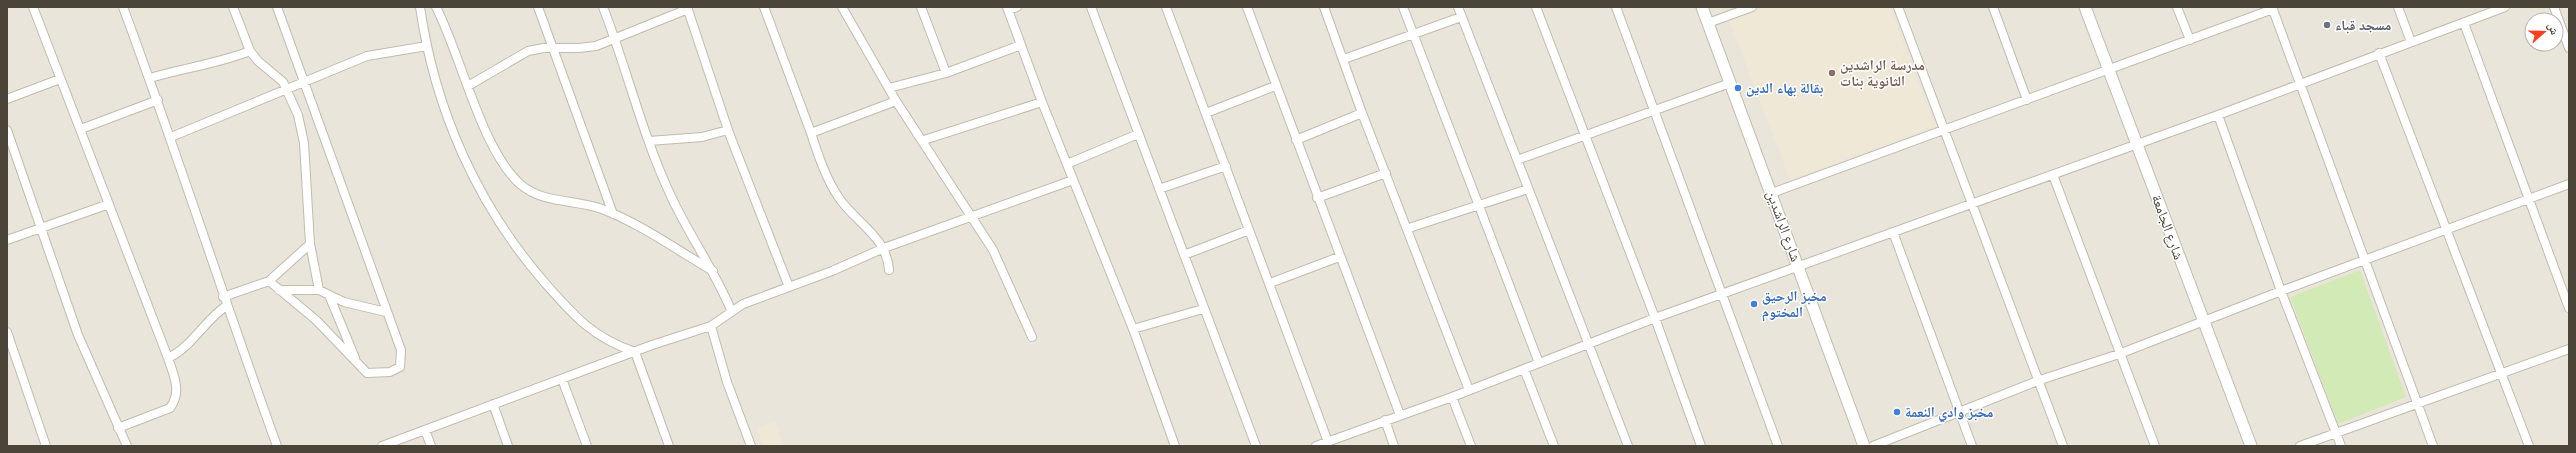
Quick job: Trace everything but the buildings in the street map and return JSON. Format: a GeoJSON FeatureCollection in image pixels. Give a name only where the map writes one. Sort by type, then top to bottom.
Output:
{"type":"FeatureCollection","features":[{"type":"Feature","properties":{"kind":"street"},"geometry":{"type":"LineString","coordinates":[[33,7],[60,79],[81,129],[176,382],[176,401],[170,408],[118,428]]}},
{"type":"Feature","properties":{"kind":"street"},"geometry":{"type":"LineString","coordinates":[[123,7],[158,100],[226,306],[277,446]]}},
{"type":"Feature","properties":{"kind":"street"},"geometry":{"type":"LineString","coordinates":[[233,7],[250,51],[258,61],[277,76],[287,89],[298,115],[304,143],[310,244],[319,290]]}},
{"type":"Feature","properties":{"kind":"street"},"geometry":{"type":"LineString","coordinates":[[269,281],[316,320],[367,373],[390,372],[400,366],[401,350],[386,312],[344,188],[303,82],[277,7]]}},
{"type":"Feature","properties":{"kind":"street"},"geometry":{"type":"LineString","coordinates":[[420,7],[427,46],[459,147],[478,189],[505,234],[520,255],[582,323],[606,341],[635,352],[669,446]]}},
{"type":"Feature","properties":{"kind":"street"},"geometry":{"type":"LineString","coordinates":[[436,7],[494,146],[519,183],[536,196],[591,206],[612,214],[713,271]]}},
{"type":"Feature","properties":{"kind":"street"},"geometry":{"type":"LineString","coordinates":[[538,7],[612,214]]}},
{"type":"Feature","properties":{"kind":"street"},"geometry":{"type":"LineString","coordinates":[[603,7],[615,38],[649,141],[675,205],[687,230],[713,271],[731,310]]}},
{"type":"Feature","properties":{"kind":"street"},"geometry":{"type":"LineString","coordinates":[[764,7],[824,169],[838,197],[884,248],[888,257],[889,270]]}},
{"type":"Feature","properties":{"kind":"street"},"geometry":{"type":"LineString","coordinates":[[842,7],[890,88],[896,101],[924,140],[993,250],[1032,337]]}},
{"type":"Feature","properties":{"kind":"street"},"geometry":{"type":"LineString","coordinates":[[921,7],[946,72]]}},
{"type":"Feature","properties":{"kind":"street"},"geometry":{"type":"LineString","coordinates":[[1017,7],[1008,8],[1021,45],[1042,102],[1134,330],[1175,446]]}},
{"type":"Feature","properties":{"kind":"street"},"geometry":{"type":"LineString","coordinates":[[1091,7],[1203,309],[1256,446]]}},
{"type":"Feature","properties":{"kind":"street"},"geometry":{"type":"LineString","coordinates":[[1166,7],[1328,442]]}},
{"type":"Feature","properties":{"kind":"street"},"geometry":{"type":"LineString","coordinates":[[1247,7],[1339,257],[1400,415]]}},
{"type":"Feature","properties":{"kind":"street"},"geometry":{"type":"LineString","coordinates":[[1324,7],[1344,59],[1362,113],[1409,228],[1469,390]]}},
{"type":"Feature","properties":{"kind":"street"},"geometry":{"type":"LineString","coordinates":[[1403,7],[1539,363]]}},
{"type":"Feature","properties":{"kind":"street"},"geometry":{"type":"LineString","coordinates":[[1458,7],[1628,446]]}},
{"type":"Feature","properties":{"kind":"street"},"geometry":{"type":"LineString","coordinates":[[1536,7],[1655,318],[1701,446]]}},
{"type":"Feature","properties":{"kind":"street"},"geometry":{"type":"LineString","coordinates":[[1616,7],[1778,446]]}},
{"type":"Feature","properties":{"kind":"street","name":"شارع الراشدين"},"geometry":{"type":"LineString","coordinates":[[1702,7],[1772,193],[1864,446]]}},
{"type":"Feature","properties":{"kind":"street"},"geometry":{"type":"LineString","coordinates":[[1708,23],[1752,7]]}},
{"type":"Feature","properties":{"kind":"street"},"geometry":{"type":"LineString","coordinates":[[1898,7],[2040,380],[2063,446]]}},
{"type":"Feature","properties":{"kind":"street"},"geometry":{"type":"LineString","coordinates":[[1993,7],[2027,100]]}},
{"type":"Feature","properties":{"kind":"street","name":"شارع الجامعة"},"geometry":{"type":"LineString","coordinates":[[2085,7],[2250,446]]}},
{"type":"Feature","properties":{"kind":"street"},"geometry":{"type":"LineString","coordinates":[[2177,7],[2190,40]]}},
{"type":"Feature","properties":{"kind":"street"},"geometry":{"type":"LineString","coordinates":[[2398,7],[2411,42]]}},
{"type":"Feature","properties":{"kind":"street"},"geometry":{"type":"LineString","coordinates":[[1316,446],[1452,397],[1655,318],[1799,268],[1972,203],[2218,115],[2299,83],[2505,7]]}},
{"type":"Feature","properties":{"kind":"street"},"geometry":{"type":"LineString","coordinates":[[2554,7],[2569,48]]}},
{"type":"Feature","properties":{"kind":"street"},"geometry":{"type":"LineString","coordinates":[[468,86],[521,54],[552,47],[588,48],[687,8],[728,130],[789,287]]}},
{"type":"Feature","properties":{"kind":"street"},"geometry":{"type":"LineString","coordinates":[[1772,193],[2109,70],[2273,8],[2299,83],[2366,260],[2433,446]]}},
{"type":"Feature","properties":{"kind":"street"},"geometry":{"type":"LineString","coordinates":[[1344,59],[1461,17]]}},
{"type":"Feature","properties":{"kind":"street"},"geometry":{"type":"LineString","coordinates":[[2464,23],[2569,308]]}},
{"type":"Feature","properties":{"kind":"street"},"geometry":{"type":"LineString","coordinates":[[890,88],[946,72],[1021,45]]}},
{"type":"Feature","properties":{"kind":"street"},"geometry":{"type":"LineString","coordinates":[[170,137],[373,54],[427,46]]}},
{"type":"Feature","properties":{"kind":"street"},"geometry":{"type":"LineString","coordinates":[[150,78],[186,68],[218,63],[250,51]]}},
{"type":"Feature","properties":{"kind":"street"},"geometry":{"type":"LineString","coordinates":[[2379,53],[2529,446]]}},
{"type":"Feature","properties":{"kind":"street"},"geometry":{"type":"LineString","coordinates":[[7,99],[60,79]]}},
{"type":"Feature","properties":{"kind":"street"},"geometry":{"type":"LineString","coordinates":[[1517,160],[1654,109],[1730,83]]}},
{"type":"Feature","properties":{"kind":"street"},"geometry":{"type":"LineString","coordinates":[[1206,113],[1275,86]]}},
{"type":"Feature","properties":{"kind":"street"},"geometry":{"type":"LineString","coordinates":[[81,129],[158,100]]}},
{"type":"Feature","properties":{"kind":"street"},"geometry":{"type":"LineString","coordinates":[[811,133],[896,101]]}},
{"type":"Feature","properties":{"kind":"street"},"geometry":{"type":"LineString","coordinates":[[924,140],[1042,102]]}},
{"type":"Feature","properties":{"kind":"street"},"geometry":{"type":"LineString","coordinates":[[1296,140],[1362,113]]}},
{"type":"Feature","properties":{"kind":"street"},"geometry":{"type":"LineString","coordinates":[[2218,115],[2281,291],[2341,446]]}},
{"type":"Feature","properties":{"kind":"street"},"geometry":{"type":"LineString","coordinates":[[7,130],[78,335],[127,446]]}},
{"type":"Feature","properties":{"kind":"street"},"geometry":{"type":"LineString","coordinates":[[649,141],[702,137],[728,130]]}},
{"type":"Feature","properties":{"kind":"street"},"geometry":{"type":"LineString","coordinates":[[1067,164],[1138,134]]}},
{"type":"Feature","properties":{"kind":"street"},"geometry":{"type":"LineString","coordinates":[[7,156],[15,153]]}},
{"type":"Feature","properties":{"kind":"street"},"geometry":{"type":"LineString","coordinates":[[1159,189],[1226,166]]}},
{"type":"Feature","properties":{"kind":"street"},"geometry":{"type":"LineString","coordinates":[[1317,198],[1386,174]]}},
{"type":"Feature","properties":{"kind":"street"},"geometry":{"type":"LineString","coordinates":[[2053,175],[2119,354],[2155,446]]}},
{"type":"Feature","properties":{"kind":"street"},"geometry":{"type":"LineString","coordinates":[[382,446],[635,352],[710,326],[731,310],[884,248],[1073,180]]}},
{"type":"Feature","properties":{"kind":"street"},"geometry":{"type":"LineString","coordinates":[[1873,446],[1958,411],[2040,380],[2119,354],[2281,291],[2569,184]]}},
{"type":"Feature","properties":{"kind":"street"},"geometry":{"type":"LineString","coordinates":[[1409,228],[1528,189]]}},
{"type":"Feature","properties":{"kind":"street"},"geometry":{"type":"LineString","coordinates":[[7,240],[109,204]]}},
{"type":"Feature","properties":{"kind":"street"},"geometry":{"type":"LineString","coordinates":[[1184,255],[1249,230]]}},
{"type":"Feature","properties":{"kind":"street"},"geometry":{"type":"LineString","coordinates":[[1893,232],[1972,446]]}},
{"type":"Feature","properties":{"kind":"street"},"geometry":{"type":"LineString","coordinates":[[223,297],[269,281],[310,244]]}},
{"type":"Feature","properties":{"kind":"street"},"geometry":{"type":"LineString","coordinates":[[1270,283],[1339,257]]}},
{"type":"Feature","properties":{"kind":"street"},"geometry":{"type":"LineString","coordinates":[[279,290],[319,290],[344,302],[386,312]]}},
{"type":"Feature","properties":{"kind":"street"},"geometry":{"type":"LineString","coordinates":[[329,295],[357,362]]}},
{"type":"Feature","properties":{"kind":"street"},"geometry":{"type":"LineString","coordinates":[[168,358],[178,353],[211,318],[226,306]]}},
{"type":"Feature","properties":{"kind":"street"},"geometry":{"type":"LineString","coordinates":[[1134,330],[1203,309]]}},
{"type":"Feature","properties":{"kind":"street"},"geometry":{"type":"LineString","coordinates":[[710,326],[727,382],[751,446]]}},
{"type":"Feature","properties":{"kind":"street"},"geometry":{"type":"LineString","coordinates":[[7,332],[46,446]]}},
{"type":"Feature","properties":{"kind":"street"},"geometry":{"type":"LineString","coordinates":[[2300,446],[2336,432],[2418,406],[2569,349]]}},
{"type":"Feature","properties":{"kind":"street"},"geometry":{"type":"LineString","coordinates":[[1524,369],[1554,446]]}},
{"type":"Feature","properties":{"kind":"street"},"geometry":{"type":"LineString","coordinates":[[562,379],[587,446]]}},
{"type":"Feature","properties":{"kind":"street"},"geometry":{"type":"LineString","coordinates":[[1452,397],[1471,446]]}},
{"type":"Feature","properties":{"kind":"street"},"geometry":{"type":"LineString","coordinates":[[493,404],[508,446]]}},
{"type":"Feature","properties":{"kind":"street"},"geometry":{"type":"LineString","coordinates":[[1385,420],[1394,446]]}},
{"type":"Feature","properties":{"kind":"street"},"geometry":{"type":"LineString","coordinates":[[425,430],[431,446]]}},
{"type":"Feature","properties":{"kind":"shaded area"},"geometry":{"type":"Polygon","coordinates":[[[7,7],[2569,7],[2569,446],[7,446],[7,7]]]}},
{"type":"Feature","properties":{"kind":"shaded area","name":"مدرسة الراشدين الثانوية بنات"},"geometry":{"type":"Polygon","coordinates":[[[1766,7],[1890,7],[1935,126],[1790,180],[1729,20],[1766,7]]]}},
{"type":"Feature","properties":{"kind":"shaded area"},"geometry":{"type":"Polygon","coordinates":[[[775,422],[784,446],[764,446],[757,429],[775,422]]]}},
{"type":"Feature","properties":{"kind":"green space"},"geometry":{"type":"Polygon","coordinates":[[[2360,270],[2406,397],[2338,424],[2290,297],[2360,270]]]}},
{"type":"Feature","properties":{"kind":"place","name":"مسجد قباء"},"geometry":{"type":"Point","coordinates":[2327,25]}},
{"type":"Feature","properties":{"kind":"place","name":"مدرسة الراشدين الثانوية بنات"},"geometry":{"type":"Point","coordinates":[1832,73]}},
{"type":"Feature","properties":{"kind":"place","name":"بقالة بهاء الدين"},"geometry":{"type":"Point","coordinates":[1738,88]}},
{"type":"Feature","properties":{"kind":"place","name":"مخبز الرحيق المختوم"},"geometry":{"type":"Point","coordinates":[1754,304]}},
{"type":"Feature","properties":{"kind":"place","name":"مخبز وادي النعمة"},"geometry":{"type":"Point","coordinates":[1897,412]}}]}
